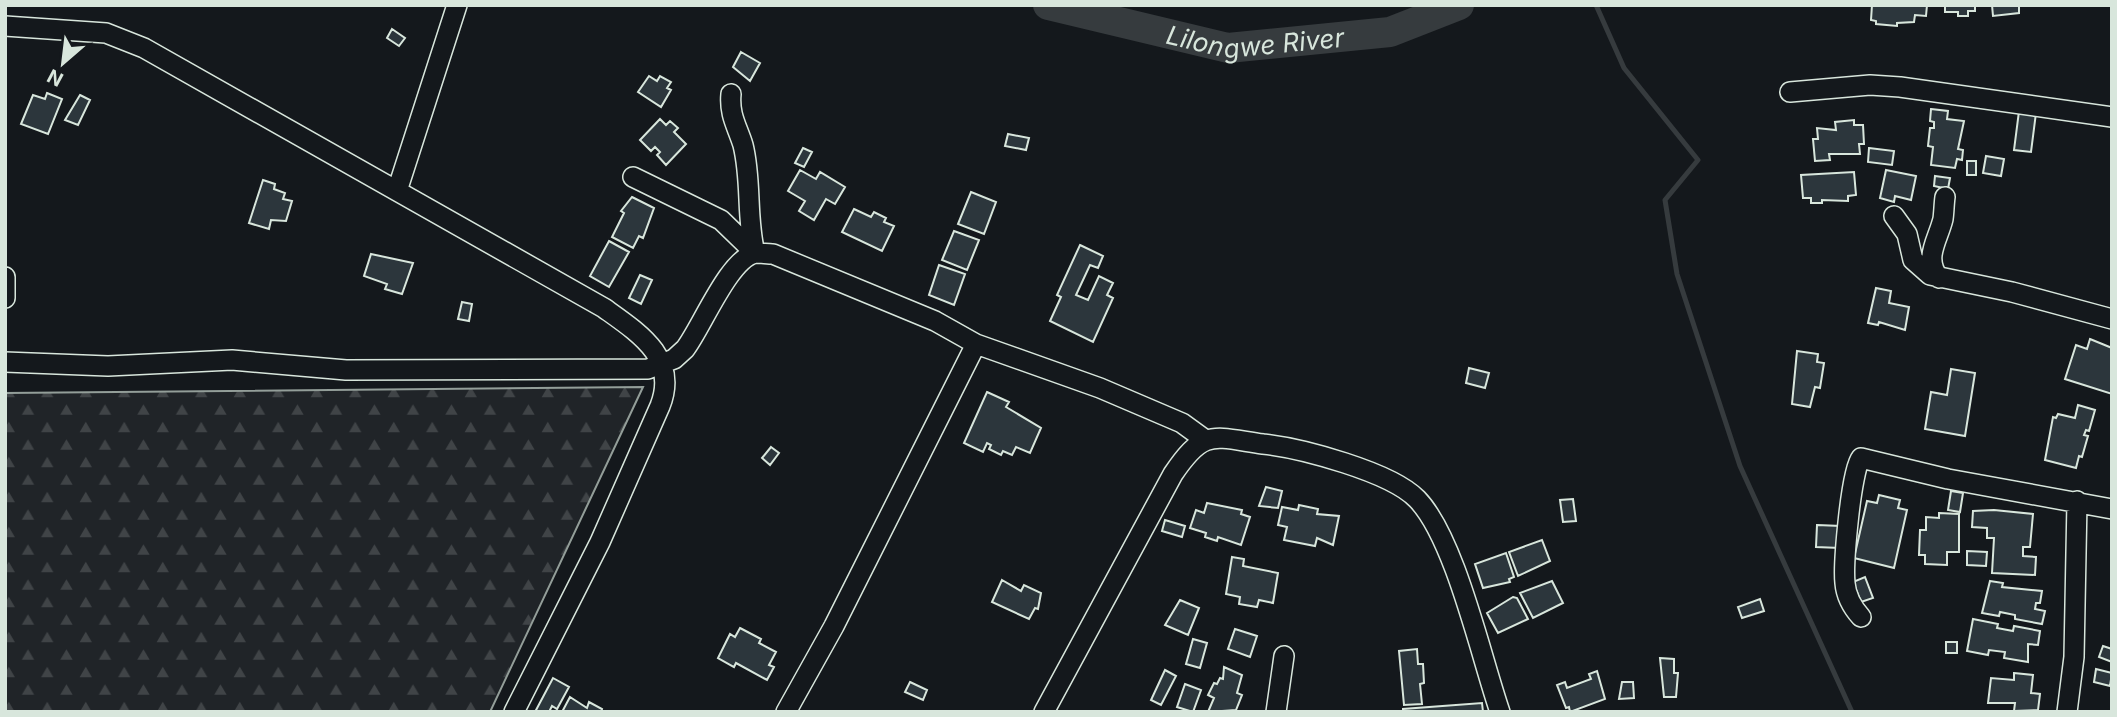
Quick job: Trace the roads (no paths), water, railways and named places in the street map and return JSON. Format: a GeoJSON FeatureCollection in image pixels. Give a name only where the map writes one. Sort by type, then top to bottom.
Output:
{"type":"FeatureCollection","features":[{"type":"Feature","properties":{"kind":"street"},"geometry":{"type":"LineString","coordinates":[[397,191],[457,5]]}},
{"type":"Feature","properties":{"kind":"street"},"geometry":{"type":"LineString","coordinates":[[5,26],[106,33],[144,48],[604,308],[639,335],[663,364],[666,391],[660,406],[600,542],[514,712]]}},
{"type":"Feature","properties":{"kind":"street"},"geometry":{"type":"LineString","coordinates":[[1790,92],[1870,85],[1900,87],[2112,117]]}},
{"type":"Feature","properties":{"kind":"street"},"geometry":{"type":"LineString","coordinates":[[731,94],[729,111],[742,145],[748,228],[755,253]]}},
{"type":"Feature","properties":{"kind":"street"},"geometry":{"type":"LineString","coordinates":[[633,177],[721,220],[742,237],[755,253],[789,259],[936,321],[976,344],[1100,388],[1182,423],[1204,439],[1276,445],[1393,482],[1418,499],[1457,573],[1500,712]]}},
{"type":"Feature","properties":{"kind":"street"},"geometry":{"type":"LineString","coordinates":[[1939,278],[1932,269],[1932,243],[1942,222],[1945,197]]}},
{"type":"Feature","properties":{"kind":"street"},"geometry":{"type":"LineString","coordinates":[[1894,216],[1907,234],[1913,260],[1922,271],[1939,278],[2012,292],[2112,319]]}},
{"type":"Feature","properties":{"kind":"street"},"geometry":{"type":"LineString","coordinates":[[5,362],[108,366],[232,359],[346,370],[615,371],[663,364],[685,349],[729,275],[755,253]]}},
{"type":"Feature","properties":{"kind":"street"},"geometry":{"type":"LineString","coordinates":[[5,277],[5,298]]}},
{"type":"Feature","properties":{"kind":"street"},"geometry":{"type":"LineString","coordinates":[[786,712],[834,626],[976,344]]}},
{"type":"Feature","properties":{"kind":"street"},"geometry":{"type":"LineString","coordinates":[[1044,712],[1173,474],[1186,455],[1204,439]]}},
{"type":"Feature","properties":{"kind":"street"},"geometry":{"type":"LineString","coordinates":[[1861,617],[1848,597],[1844,581],[1852,487],[1857,463],[1861,458],[1948,479],[2112,509]]}},
{"type":"Feature","properties":{"kind":"street"},"geometry":{"type":"LineString","coordinates":[[2067,712],[2074,657],[2077,501]]}},
{"type":"Feature","properties":{"kind":"street"},"geometry":{"type":"LineString","coordinates":[[1276,712],[1284,656]]}},
{"type":"Feature","properties":{"kind":"waterway","name":"Lilongwe River"},"geometry":{"type":"LineString","coordinates":[[1048,5],[1228,48],[1390,32],[1459,5]]}},
{"type":"Feature","properties":{"kind":"waterway"},"geometry":{"type":"LineString","coordinates":[[1596,5],[1624,68],[1698,160],[1665,200],[1677,274],[1740,466],[1852,712]]}}]}
